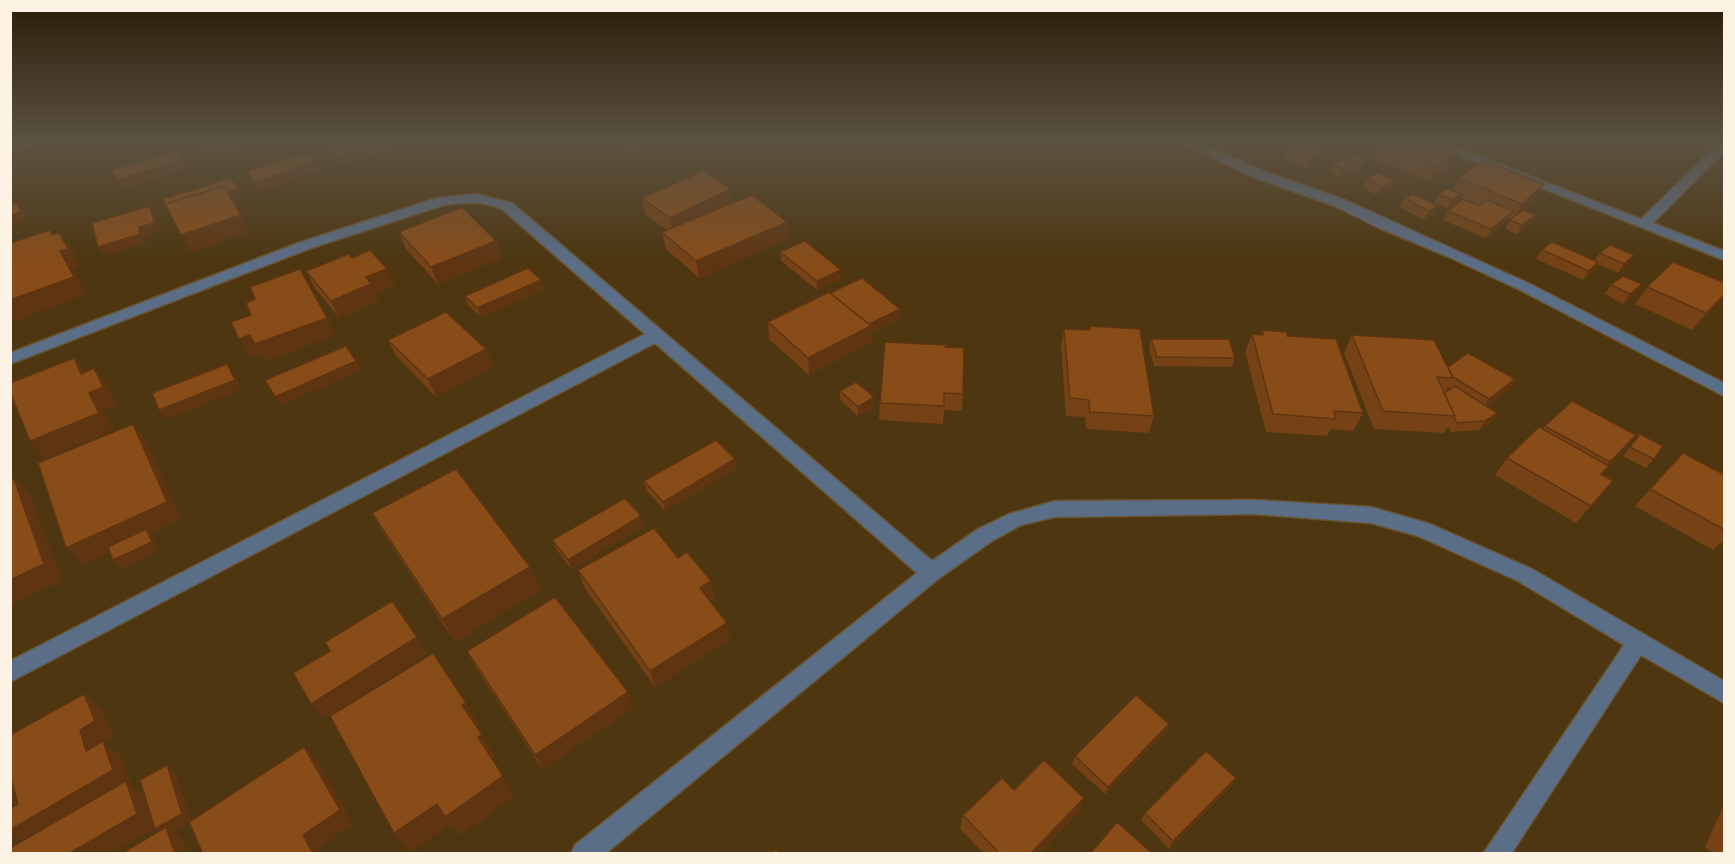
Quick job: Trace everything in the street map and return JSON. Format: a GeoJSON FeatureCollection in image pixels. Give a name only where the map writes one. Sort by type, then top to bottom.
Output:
{"type":"FeatureCollection","features":[{"type":"Feature","properties":{"kind":"street"},"geometry":{"type":"LineString","coordinates":[[1285,183],[1340,203],[1383,225],[1454,254],[1525,287],[1725,390]]}},
{"type":"Feature","properties":{"kind":"street"},"geometry":{"type":"LineString","coordinates":[[1540,183],[1725,256]]}},
{"type":"Feature","properties":{"kind":"street"},"geometry":{"type":"LineString","coordinates":[[1644,224],[1686,183]]}},
{"type":"Feature","properties":{"kind":"street"},"geometry":{"type":"LineString","coordinates":[[10,359],[306,245],[442,201],[462,198],[494,200],[507,206],[931,573]]}},
{"type":"Feature","properties":{"kind":"street"},"geometry":{"type":"LineString","coordinates":[[10,672],[656,336]]}},
{"type":"Feature","properties":{"kind":"street"},"geometry":{"type":"LineString","coordinates":[[584,854],[931,573],[985,535],[1016,519],[1055,509],[1255,507],[1371,515],[1424,530],[1525,575],[1725,693]]}},
{"type":"Feature","properties":{"kind":"street"},"geometry":{"type":"LineString","coordinates":[[1496,854],[1638,642]]}},
{"type":"Feature","properties":{"kind":"building"},"geometry":{"type":"Polygon","coordinates":[[[214,183],[234,183],[238,189],[228,192],[224,186],[165,204],[163,199],[214,183]]]}},
{"type":"Feature","properties":{"kind":"building"},"geometry":{"type":"Polygon","coordinates":[[[675,183],[722,183],[731,189],[670,218],[642,198],[675,183]]]}},
{"type":"Feature","properties":{"kind":"building"},"geometry":{"type":"Polygon","coordinates":[[[1375,183],[1389,183],[1381,187],[1375,183]]]}},
{"type":"Feature","properties":{"kind":"building"},"geometry":{"type":"Polygon","coordinates":[[[1472,183],[1544,184],[1522,204],[1472,183]]]}},
{"type":"Feature","properties":{"kind":"building"},"geometry":{"type":"Polygon","coordinates":[[[224,186],[241,215],[181,235],[165,204],[224,186]]]}},
{"type":"Feature","properties":{"kind":"building"},"geometry":{"type":"Polygon","coordinates":[[[1448,188],[1461,195],[1452,200],[1439,194],[1448,188]]]}},
{"type":"Feature","properties":{"kind":"building"},"geometry":{"type":"Polygon","coordinates":[[[1413,194],[1438,206],[1429,211],[1404,198],[1413,194]]]}},
{"type":"Feature","properties":{"kind":"building"},"geometry":{"type":"Polygon","coordinates":[[[752,195],[787,222],[696,261],[662,232],[752,195]]]}},
{"type":"Feature","properties":{"kind":"building"},"geometry":{"type":"Polygon","coordinates":[[[1463,199],[1479,206],[1487,200],[1513,211],[1491,229],[1448,211],[1463,199]]]}},
{"type":"Feature","properties":{"kind":"building"},"geometry":{"type":"Polygon","coordinates":[[[17,203],[21,212],[10,216],[10,205],[17,203]]]}},
{"type":"Feature","properties":{"kind":"building"},"geometry":{"type":"Polygon","coordinates":[[[149,206],[155,223],[139,227],[140,234],[98,247],[92,223],[149,206]]]}},
{"type":"Feature","properties":{"kind":"building"},"geometry":{"type":"Polygon","coordinates":[[[462,207],[496,241],[431,267],[399,232],[462,207]]]}},
{"type":"Feature","properties":{"kind":"building"},"geometry":{"type":"Polygon","coordinates":[[[1523,210],[1536,215],[1522,225],[1510,220],[1523,210]]]}},
{"type":"Feature","properties":{"kind":"building"},"geometry":{"type":"Polygon","coordinates":[[[50,230],[52,235],[59,233],[68,249],[60,251],[74,277],[10,300],[10,243],[50,230]]]}},
{"type":"Feature","properties":{"kind":"building"},"geometry":{"type":"Polygon","coordinates":[[[805,241],[841,270],[817,281],[780,252],[805,241]]]}},
{"type":"Feature","properties":{"kind":"building"},"geometry":{"type":"Polygon","coordinates":[[[1552,242],[1598,262],[1589,271],[1542,250],[1552,242]]]}},
{"type":"Feature","properties":{"kind":"building"},"geometry":{"type":"Polygon","coordinates":[[[1610,245],[1634,255],[1624,264],[1600,253],[1610,245]]]}},
{"type":"Feature","properties":{"kind":"building"},"geometry":{"type":"Polygon","coordinates":[[[370,250],[387,269],[366,277],[371,284],[331,301],[306,271],[349,254],[352,258],[370,250]]]}},
{"type":"Feature","properties":{"kind":"building"},"geometry":{"type":"Polygon","coordinates":[[[1673,262],[1725,283],[1725,294],[1706,313],[1647,287],[1673,262]]]}},
{"type":"Feature","properties":{"kind":"building"},"geometry":{"type":"Polygon","coordinates":[[[528,268],[541,280],[477,308],[465,296],[528,268]]]}},
{"type":"Feature","properties":{"kind":"building"},"geometry":{"type":"Polygon","coordinates":[[[300,269],[327,318],[255,344],[250,335],[239,339],[231,322],[251,315],[246,303],[255,299],[250,287],[300,269]]]}},
{"type":"Feature","properties":{"kind":"building"},"geometry":{"type":"Polygon","coordinates":[[[1623,276],[1642,284],[1630,294],[1611,285],[1623,276]]]}},
{"type":"Feature","properties":{"kind":"building"},"geometry":{"type":"Polygon","coordinates":[[[862,278],[900,309],[869,324],[830,293],[862,278]]]}},
{"type":"Feature","properties":{"kind":"building"},"geometry":{"type":"Polygon","coordinates":[[[829,292],[871,326],[808,358],[768,322],[829,292]]]}},
{"type":"Feature","properties":{"kind":"building"},"geometry":{"type":"Polygon","coordinates":[[[446,312],[486,349],[428,379],[388,340],[446,312]]]}},
{"type":"Feature","properties":{"kind":"building"},"geometry":{"type":"Polygon","coordinates":[[[1090,326],[1140,329],[1154,416],[1090,412],[1089,400],[1070,398],[1064,329],[1090,330],[1090,326]]]}},
{"type":"Feature","properties":{"kind":"building"},"geometry":{"type":"Polygon","coordinates":[[[1262,330],[1287,332],[1287,336],[1336,339],[1363,413],[1334,411],[1336,419],[1273,414],[1252,334],[1263,335],[1262,330]]]}},
{"type":"Feature","properties":{"kind":"building"},"geometry":{"type":"Polygon","coordinates":[[[1352,335],[1434,340],[1453,378],[1437,377],[1455,416],[1383,411],[1352,335]]]}},
{"type":"Feature","properties":{"kind":"building"},"geometry":{"type":"Polygon","coordinates":[[[1151,339],[1229,339],[1235,358],[1157,357],[1151,339]]]}},
{"type":"Feature","properties":{"kind":"building"},"geometry":{"type":"Polygon","coordinates":[[[885,342],[964,348],[963,394],[944,393],[944,406],[880,403],[885,342]]]}},
{"type":"Feature","properties":{"kind":"building"},"geometry":{"type":"Polygon","coordinates":[[[346,346],[356,361],[275,397],[265,380],[346,346]]]}},
{"type":"Feature","properties":{"kind":"building"},"geometry":{"type":"Polygon","coordinates":[[[1468,353],[1515,379],[1489,399],[1453,377],[1448,367],[1468,353]]]}},
{"type":"Feature","properties":{"kind":"building"},"geometry":{"type":"Polygon","coordinates":[[[74,358],[81,374],[94,368],[103,387],[89,393],[99,413],[30,441],[10,392],[10,383],[74,358]]]}},
{"type":"Feature","properties":{"kind":"building"},"geometry":{"type":"Polygon","coordinates":[[[227,364],[235,380],[159,410],[152,393],[227,364]]]}},
{"type":"Feature","properties":{"kind":"building"},"geometry":{"type":"Polygon","coordinates":[[[856,382],[874,397],[858,407],[840,391],[856,382]]]}},
{"type":"Feature","properties":{"kind":"building"},"geometry":{"type":"Polygon","coordinates":[[[1455,386],[1497,413],[1485,421],[1457,423],[1444,393],[1455,386]]]}},
{"type":"Feature","properties":{"kind":"building"},"geometry":{"type":"Polygon","coordinates":[[[1572,401],[1636,435],[1610,462],[1545,426],[1572,401]]]}},
{"type":"Feature","properties":{"kind":"building"},"geometry":{"type":"Polygon","coordinates":[[[133,424],[167,502],[66,548],[38,463],[133,424]]]}},
{"type":"Feature","properties":{"kind":"building"},"geometry":{"type":"Polygon","coordinates":[[[1539,427],[1609,466],[1601,474],[1613,481],[1591,506],[1507,458],[1539,427]]]}},
{"type":"Feature","properties":{"kind":"building"},"geometry":{"type":"Polygon","coordinates":[[[1640,434],[1663,446],[1654,459],[1630,447],[1640,434]]]}},
{"type":"Feature","properties":{"kind":"building"},"geometry":{"type":"Polygon","coordinates":[[[716,440],[735,459],[663,502],[644,481],[716,440]]]}},
{"type":"Feature","properties":{"kind":"building"},"geometry":{"type":"Polygon","coordinates":[[[1683,453],[1725,475],[1725,530],[1650,489],[1683,453]]]}},
{"type":"Feature","properties":{"kind":"building"},"geometry":{"type":"Polygon","coordinates":[[[456,469],[530,567],[442,619],[372,513],[456,469]]]}},
{"type":"Feature","properties":{"kind":"building"},"geometry":{"type":"Polygon","coordinates":[[[14,479],[44,564],[10,580],[10,480],[14,479]]]}},
{"type":"Feature","properties":{"kind":"building"},"geometry":{"type":"Polygon","coordinates":[[[625,498],[641,516],[568,560],[552,540],[625,498]]]}},
{"type":"Feature","properties":{"kind":"building"},"geometry":{"type":"Polygon","coordinates":[[[654,528],[678,558],[687,552],[711,581],[700,588],[727,623],[650,671],[578,570],[654,528]]]}},
{"type":"Feature","properties":{"kind":"building"},"geometry":{"type":"Polygon","coordinates":[[[146,529],[152,542],[113,560],[108,547],[146,529]]]}},
{"type":"Feature","properties":{"kind":"building"},"geometry":{"type":"Polygon","coordinates":[[[555,597],[628,692],[535,755],[467,651],[555,597]]]}},
{"type":"Feature","properties":{"kind":"building"},"geometry":{"type":"Polygon","coordinates":[[[392,601],[417,637],[311,704],[293,673],[330,651],[325,642],[392,601]]]}},
{"type":"Feature","properties":{"kind":"building"},"geometry":{"type":"Polygon","coordinates":[[[433,653],[466,703],[462,705],[482,735],[478,737],[503,776],[445,817],[437,804],[394,833],[330,716],[433,653]]]}},
{"type":"Feature","properties":{"kind":"building"},"geometry":{"type":"Polygon","coordinates":[[[84,694],[95,721],[80,730],[86,751],[103,741],[113,770],[10,830],[10,809],[18,804],[12,782],[10,783],[10,735],[84,694]]]}},
{"type":"Feature","properties":{"kind":"building"},"geometry":{"type":"Polygon","coordinates":[[[1136,695],[1169,724],[1108,787],[1075,756],[1136,695]]]}},
{"type":"Feature","properties":{"kind":"building"},"geometry":{"type":"Polygon","coordinates":[[[304,747],[340,810],[303,835],[313,854],[203,854],[189,822],[304,747]]]}},
{"type":"Feature","properties":{"kind":"building"},"geometry":{"type":"Polygon","coordinates":[[[1206,751],[1236,778],[1173,841],[1145,813],[1206,751]]]}},
{"type":"Feature","properties":{"kind":"building"},"geometry":{"type":"Polygon","coordinates":[[[1044,760],[1084,798],[1030,854],[1000,854],[963,815],[1002,778],[1014,790],[1044,760]]]}},
{"type":"Feature","properties":{"kind":"building"},"geometry":{"type":"Polygon","coordinates":[[[167,765],[182,814],[155,829],[140,780],[167,765]]]}},
{"type":"Feature","properties":{"kind":"building"},"geometry":{"type":"Polygon","coordinates":[[[126,781],[137,814],[68,854],[10,854],[10,848],[126,781]]]}},
{"type":"Feature","properties":{"kind":"building"},"geometry":{"type":"Polygon","coordinates":[[[1117,822],[1153,854],[1090,854],[1117,822]]]}},
{"type":"Feature","properties":{"kind":"building"},"geometry":{"type":"Polygon","coordinates":[[[166,827],[175,854],[121,854],[166,827]]]}}]}
